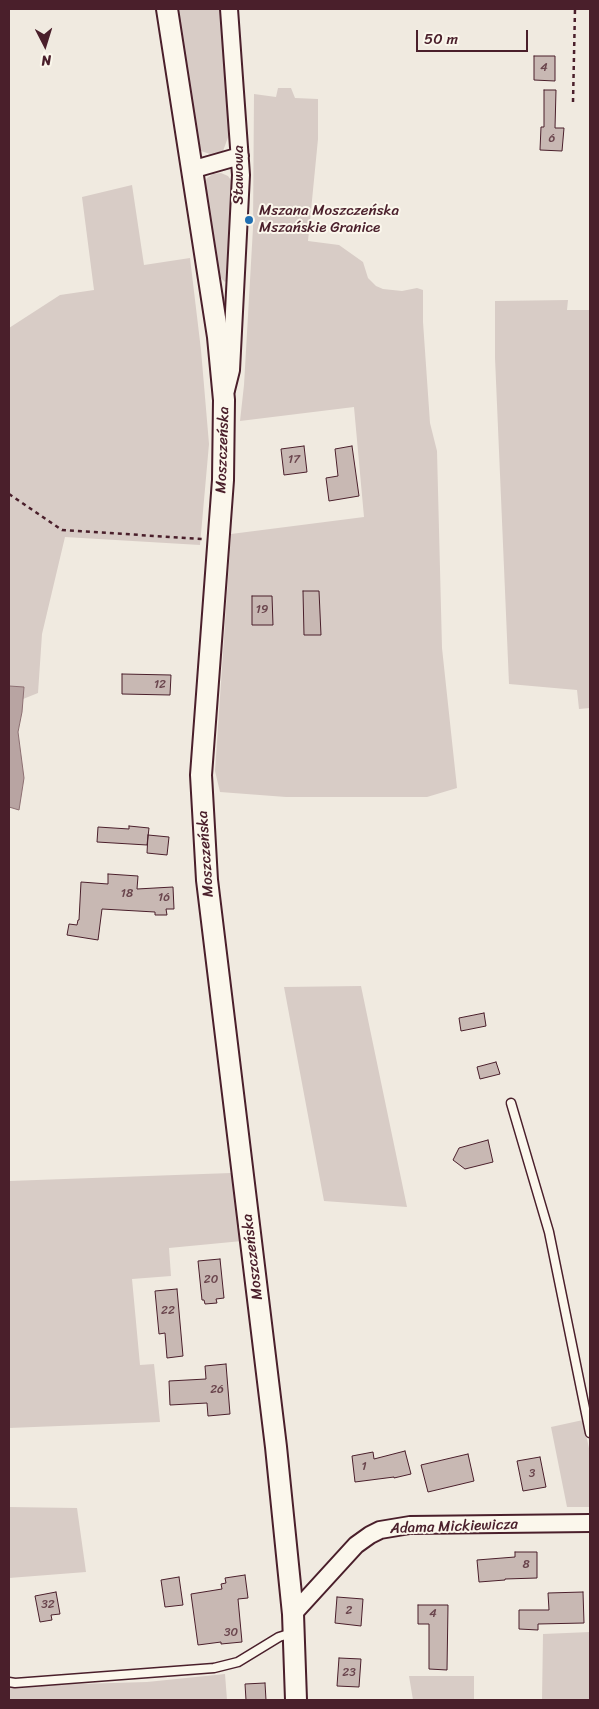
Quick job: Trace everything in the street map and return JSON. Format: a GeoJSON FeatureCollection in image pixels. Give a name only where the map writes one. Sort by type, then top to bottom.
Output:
{"type":"FeatureCollection","features":[{"type":"Feature","properties":{"kind":"street","name":"Moszczeńska"},"geometry":{"type":"LineString","coordinates":[[167,9],[218,337],[224,400],[223,480],[201,775],[207,880],[275,1438],[294,1623],[296,1700]]}},
{"type":"Feature","properties":{"kind":"street","name":"Stawowa"},"geometry":{"type":"LineString","coordinates":[[224,400],[231,370],[241,175],[229,9]]}},
{"type":"Feature","properties":{"kind":"street"},"geometry":{"type":"LineString","coordinates":[[191,170],[240,156]]}},
{"type":"Feature","properties":{"kind":"street","name":"Adama Mickiewicza"},"geometry":{"type":"LineString","coordinates":[[294,1623],[356,1545],[380,1530],[410,1525],[590,1524]]}},
{"type":"Feature","properties":{"kind":"lane"},"geometry":{"type":"LineString","coordinates":[[511,1104],[549,1232],[590,1433]]}},
{"type":"Feature","properties":{"kind":"lane"},"geometry":{"type":"LineString","coordinates":[[9,1682],[214,1668],[238,1662],[279,1637],[294,1623]]}},
{"type":"Feature","properties":{"kind":"path"},"geometry":{"type":"LineString","coordinates":[[573,102],[574,9]]}},
{"type":"Feature","properties":{"kind":"path"},"geometry":{"type":"LineString","coordinates":[[9,494],[62,530],[218,540]]}},
{"type":"Feature","properties":{"kind":"shaded area"},"geometry":{"type":"Polygon","coordinates":[[[177,9],[222,9],[230,132],[223,151],[210,154],[201,151],[197,138],[177,9]]]}},
{"type":"Feature","properties":{"kind":"shaded area"},"geometry":{"type":"Polygon","coordinates":[[[278,88],[291,88],[295,98],[318,99],[318,139],[308,241],[339,245],[363,262],[368,278],[376,286],[383,289],[402,291],[417,288],[423,290],[423,322],[430,423],[437,451],[442,648],[457,788],[427,797],[286,797],[220,792],[215,771],[231,534],[364,517],[354,407],[240,421],[244,385],[253,228],[254,94],[276,97],[278,88]]]}},
{"type":"Feature","properties":{"kind":"shaded area"},"geometry":{"type":"Polygon","coordinates":[[[221,173],[228,176],[233,183],[228,279],[225,282],[218,275],[203,186],[207,178],[213,174],[221,173]]]}},
{"type":"Feature","properties":{"kind":"shaded area"},"geometry":{"type":"Polygon","coordinates":[[[132,185],[144,265],[190,258],[201,350],[209,444],[200,545],[65,537],[42,634],[38,693],[23,699],[24,687],[9,686],[9,328],[60,295],[94,290],[82,197],[132,185]]]}},
{"type":"Feature","properties":{"kind":"shaded area"},"geometry":{"type":"Polygon","coordinates":[[[568,300],[567,310],[590,310],[590,708],[579,709],[577,690],[509,684],[495,358],[495,301],[568,300]]]}},
{"type":"Feature","properties":{"kind":"shaded area"},"geometry":{"type":"Polygon","coordinates":[[[9,686],[24,687],[18,732],[24,778],[19,810],[9,807],[9,686]]]}},
{"type":"Feature","properties":{"kind":"shaded area"},"geometry":{"type":"Polygon","coordinates":[[[361,986],[407,1207],[324,1201],[284,987],[361,986]]]}},
{"type":"Feature","properties":{"kind":"shaded area"},"geometry":{"type":"Polygon","coordinates":[[[231,1173],[242,1241],[169,1248],[171,1276],[132,1279],[140,1365],[154,1364],[160,1422],[9,1428],[9,1181],[231,1173]]]}},
{"type":"Feature","properties":{"kind":"shaded area"},"geometry":{"type":"Polygon","coordinates":[[[583,1420],[590,1453],[590,1507],[567,1507],[551,1427],[583,1420]]]}},
{"type":"Feature","properties":{"kind":"shaded area"},"geometry":{"type":"Polygon","coordinates":[[[9,1507],[77,1508],[86,1572],[9,1578],[9,1507]]]}},
{"type":"Feature","properties":{"kind":"shaded area"},"geometry":{"type":"Polygon","coordinates":[[[590,1632],[590,1700],[542,1700],[543,1634],[590,1632]]]}},
{"type":"Feature","properties":{"kind":"shaded area"},"geometry":{"type":"Polygon","coordinates":[[[225,1674],[227,1700],[9,1700],[9,1686],[147,1682],[225,1674]]]}},
{"type":"Feature","properties":{"kind":"shaded area"},"geometry":{"type":"Polygon","coordinates":[[[409,1676],[474,1676],[474,1700],[413,1700],[409,1676]]]}},
{"type":"Feature","properties":{"kind":"building"},"geometry":{"type":"Polygon","coordinates":[[[534,56],[555,56],[555,81],[534,80],[534,56]]]}},
{"type":"Feature","properties":{"kind":"building"},"geometry":{"type":"Polygon","coordinates":[[[544,90],[556,90],[555,128],[564,128],[562,151],[540,150],[541,127],[544,127],[544,90]]]}},
{"type":"Feature","properties":{"kind":"building"},"geometry":{"type":"Polygon","coordinates":[[[304,446],[307,472],[284,475],[281,449],[304,446]]]}},
{"type":"Feature","properties":{"kind":"building"},"geometry":{"type":"Polygon","coordinates":[[[352,446],[359,496],[329,501],[326,478],[338,476],[335,449],[352,446]]]}},
{"type":"Feature","properties":{"kind":"building"},"geometry":{"type":"Polygon","coordinates":[[[303,591],[319,591],[321,635],[304,635],[303,591]]]}},
{"type":"Feature","properties":{"kind":"building"},"geometry":{"type":"Polygon","coordinates":[[[252,596],[272,596],[273,625],[252,625],[252,596]]]}},
{"type":"Feature","properties":{"kind":"building"},"geometry":{"type":"Polygon","coordinates":[[[122,674],[171,675],[170,695],[122,694],[122,674]]]}},
{"type":"Feature","properties":{"kind":"building"},"geometry":{"type":"Polygon","coordinates":[[[129,826],[149,828],[147,845],[97,842],[98,827],[129,829],[129,826]]]}},
{"type":"Feature","properties":{"kind":"building"},"geometry":{"type":"Polygon","coordinates":[[[148,835],[169,837],[167,855],[147,853],[148,835]]]}},
{"type":"Feature","properties":{"kind":"building"},"geometry":{"type":"Polygon","coordinates":[[[108,874],[138,876],[137,889],[173,887],[174,909],[166,909],[167,915],[155,915],[155,912],[102,909],[98,940],[67,935],[69,924],[77,925],[79,920],[81,882],[108,884],[108,874]]]}},
{"type":"Feature","properties":{"kind":"building"},"geometry":{"type":"Polygon","coordinates":[[[484,1013],[486,1026],[461,1031],[459,1018],[484,1013]]]}},
{"type":"Feature","properties":{"kind":"building"},"geometry":{"type":"Polygon","coordinates":[[[496,1062],[500,1074],[480,1079],[477,1067],[496,1062]]]}},
{"type":"Feature","properties":{"kind":"building"},"geometry":{"type":"Polygon","coordinates":[[[488,1140],[493,1162],[465,1169],[453,1160],[459,1148],[488,1140]]]}},
{"type":"Feature","properties":{"kind":"building"},"geometry":{"type":"Polygon","coordinates":[[[220,1259],[224,1298],[216,1299],[217,1303],[205,1304],[204,1300],[202,1300],[198,1261],[220,1259]]]}},
{"type":"Feature","properties":{"kind":"building"},"geometry":{"type":"Polygon","coordinates":[[[177,1289],[183,1356],[167,1358],[165,1333],[159,1334],[155,1291],[177,1289]]]}},
{"type":"Feature","properties":{"kind":"building"},"geometry":{"type":"Polygon","coordinates":[[[226,1364],[230,1414],[208,1416],[207,1403],[170,1405],[169,1381],[206,1379],[205,1366],[226,1364]]]}},
{"type":"Feature","properties":{"kind":"building"},"geometry":{"type":"Polygon","coordinates":[[[405,1451],[411,1474],[394,1478],[355,1482],[352,1456],[373,1452],[374,1459],[405,1451]]]}},
{"type":"Feature","properties":{"kind":"building"},"geometry":{"type":"Polygon","coordinates":[[[468,1454],[474,1481],[428,1492],[421,1465],[468,1454]]]}},
{"type":"Feature","properties":{"kind":"building"},"geometry":{"type":"Polygon","coordinates":[[[540,1457],[546,1487],[523,1491],[517,1461],[540,1457]]]}},
{"type":"Feature","properties":{"kind":"building"},"geometry":{"type":"Polygon","coordinates":[[[515,1552],[537,1552],[537,1578],[479,1582],[477,1560],[515,1557],[515,1552]]]}},
{"type":"Feature","properties":{"kind":"building"},"geometry":{"type":"Polygon","coordinates":[[[245,1575],[248,1598],[238,1599],[242,1642],[198,1645],[191,1594],[222,1589],[221,1584],[226,1583],[225,1578],[245,1575]]]}},
{"type":"Feature","properties":{"kind":"building"},"geometry":{"type":"Polygon","coordinates":[[[179,1577],[183,1605],[165,1607],[161,1580],[179,1577]]]}},
{"type":"Feature","properties":{"kind":"building"},"geometry":{"type":"Polygon","coordinates":[[[56,1592],[60,1614],[51,1615],[52,1620],[40,1622],[35,1596],[56,1592]]]}},
{"type":"Feature","properties":{"kind":"building"},"geometry":{"type":"Polygon","coordinates":[[[583,1592],[584,1623],[538,1624],[538,1630],[519,1629],[519,1610],[549,1610],[548,1593],[583,1592]]]}},
{"type":"Feature","properties":{"kind":"building"},"geometry":{"type":"Polygon","coordinates":[[[337,1597],[363,1599],[361,1626],[335,1623],[337,1597]]]}},
{"type":"Feature","properties":{"kind":"building"},"geometry":{"type":"Polygon","coordinates":[[[418,1605],[448,1605],[447,1670],[429,1669],[429,1624],[418,1624],[418,1605]]]}},
{"type":"Feature","properties":{"kind":"building"},"geometry":{"type":"Polygon","coordinates":[[[339,1658],[361,1659],[359,1687],[337,1686],[339,1658]]]}},
{"type":"Feature","properties":{"kind":"building"},"geometry":{"type":"Polygon","coordinates":[[[265,1683],[266,1700],[246,1700],[245,1684],[265,1683]]]}},
{"type":"Feature","properties":{"kind":"place","name":"Mszana Moszczeńska Mszańskie Granice"},"geometry":{"type":"Point","coordinates":[249,220]}}]}
